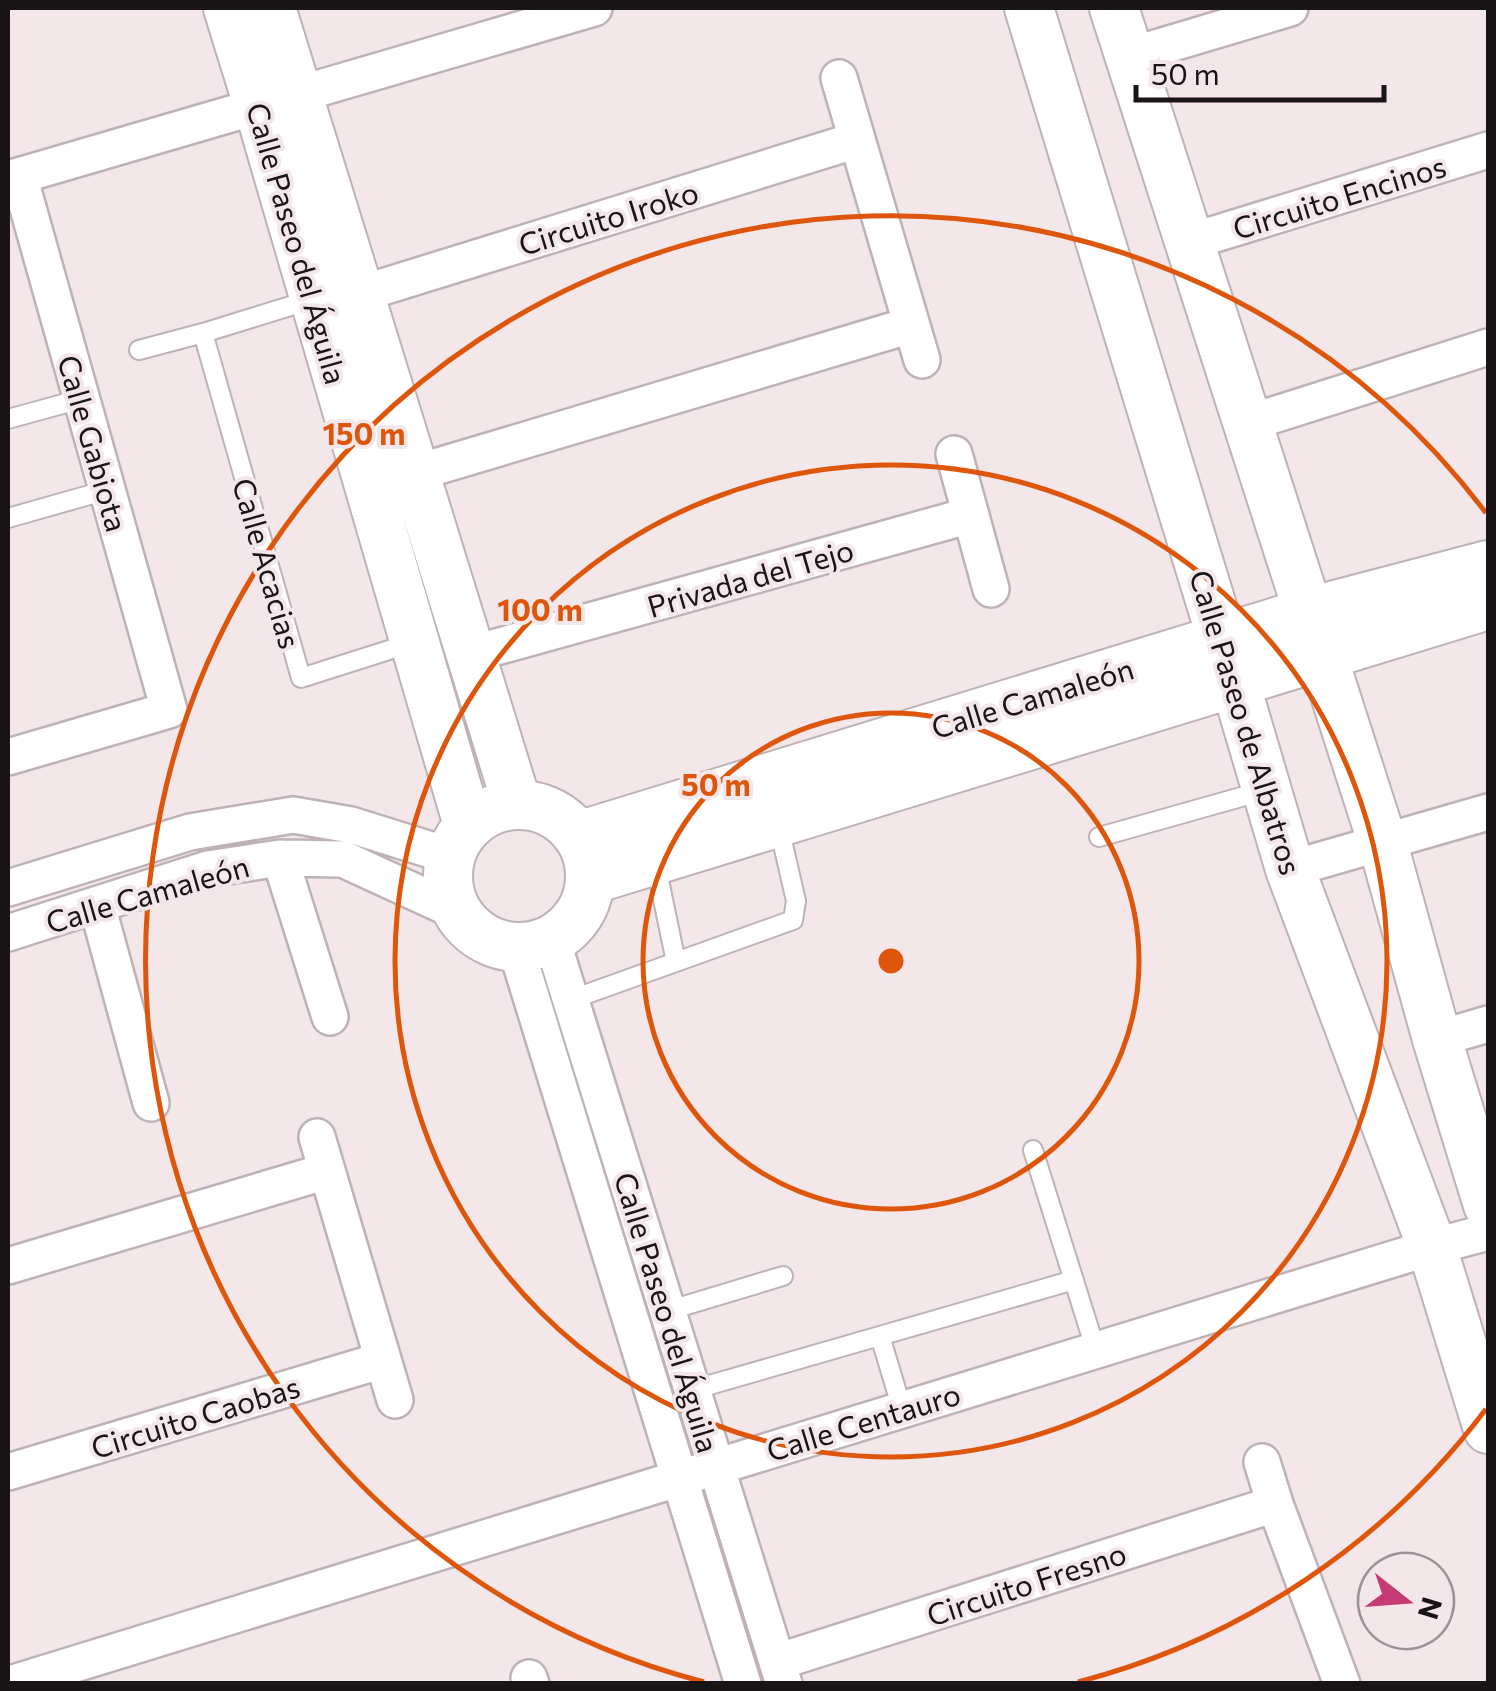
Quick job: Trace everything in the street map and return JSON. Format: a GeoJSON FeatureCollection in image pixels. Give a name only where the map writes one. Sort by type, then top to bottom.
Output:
{"type":"FeatureCollection","features":[{"type":"Feature","properties":{"kind":"street","name":"Calle Paseo del Águila"},"geometry":{"type":"LineString","coordinates":[[228,8],[278,100],[337,296],[459,841]]}},
{"type":"Feature","properties":{"kind":"street","name":"Calle Paseo del Águila"},"geometry":{"type":"LineString","coordinates":[[272,8],[278,100]]}},
{"type":"Feature","properties":{"kind":"street"},"geometry":{"type":"LineString","coordinates":[[13,178],[594,8]]}},
{"type":"Feature","properties":{"kind":"street","name":"Calle Paseo de Albatros"},"geometry":{"type":"LineString","coordinates":[[1029,8],[1290,869],[1432,1247],[1488,1430]]}},
{"type":"Feature","properties":{"kind":"street"},"geometry":{"type":"LineString","coordinates":[[1114,8],[1383,844],[1488,1205]]}},
{"type":"Feature","properties":{"kind":"street"},"geometry":{"type":"LineString","coordinates":[[1129,56],[1290,8]]}},
{"type":"Feature","properties":{"kind":"street"},"geometry":{"type":"LineString","coordinates":[[839,78],[922,360]]}},
{"type":"Feature","properties":{"kind":"street","name":"Circuito Iroko"},"geometry":{"type":"LineString","coordinates":[[337,296],[857,140]]}},
{"type":"Feature","properties":{"kind":"street","name":"Circuito Encinos"},"geometry":{"type":"LineString","coordinates":[[1189,242],[1488,150]]}},
{"type":"Feature","properties":{"kind":"street","name":"Calle Gabiota"},"geometry":{"type":"LineString","coordinates":[[8,757],[169,710],[82,399],[13,178]]}},
{"type":"Feature","properties":{"kind":"street","name":"Calle Paseo del Águila"},"geometry":{"type":"LineString","coordinates":[[337,296],[415,473],[517,804]]}},
{"type":"Feature","properties":{"kind":"street"},"geometry":{"type":"LineString","coordinates":[[415,473],[911,326]]}},
{"type":"Feature","properties":{"kind":"street"},"geometry":{"type":"LineString","coordinates":[[1248,424],[1488,347]]}},
{"type":"Feature","properties":{"kind":"street"},"geometry":{"type":"LineString","coordinates":[[954,454],[991,588]]}},
{"type":"Feature","properties":{"kind":"street","name":"Privada del Tejo"},"geometry":{"type":"LineString","coordinates":[[470,654],[971,516]]}},
{"type":"Feature","properties":{"kind":"street","name":"Calle Camaleón"},"geometry":{"type":"LineString","coordinates":[[584,858],[1316,634],[1488,565]]}},
{"type":"Feature","properties":{"kind":"street","name":"Calle Camaleón"},"geometry":{"type":"LineString","coordinates":[[1316,634],[1488,605]]}},
{"type":"Feature","properties":{"kind":"street","name":"Calle Camaleón"},"geometry":{"type":"LineString","coordinates":[[584,858],[655,860],[778,823],[1229,660]]}},
{"type":"Feature","properties":{"kind":"street"},"geometry":{"type":"LineString","coordinates":[[517,804],[552,812],[566,822],[584,858],[587,898],[566,929],[534,944],[498,945],[481,938],[456,911],[447,875],[459,841],[482,814],[499,806],[517,804]]}},
{"type":"Feature","properties":{"kind":"street"},"geometry":{"type":"LineString","coordinates":[[1290,869],[1488,812]]}},
{"type":"Feature","properties":{"kind":"street","name":"Calle Camaleón"},"geometry":{"type":"LineString","coordinates":[[8,888],[190,832],[293,815],[459,841]]}},
{"type":"Feature","properties":{"kind":"street"},"geometry":{"type":"LineString","coordinates":[[280,858],[330,1017]]}},
{"type":"Feature","properties":{"kind":"street","name":"Calle Camaleón"},"geometry":{"type":"LineString","coordinates":[[8,933],[208,870],[280,858],[342,859],[456,911]]}},
{"type":"Feature","properties":{"kind":"street"},"geometry":{"type":"LineString","coordinates":[[97,904],[151,1103]]}},
{"type":"Feature","properties":{"kind":"street","name":"Calle Paseo del Águila"},"geometry":{"type":"LineString","coordinates":[[534,944],[570,1000],[780,1672]]}},
{"type":"Feature","properties":{"kind":"street","name":"Calle Paseo del Águila"},"geometry":{"type":"LineString","coordinates":[[534,944],[680,1477],[742,1684]]}},
{"type":"Feature","properties":{"kind":"street"},"geometry":{"type":"LineString","coordinates":[[1437,1039],[1488,1024]]}},
{"type":"Feature","properties":{"kind":"street"},"geometry":{"type":"LineString","coordinates":[[8,1266],[322,1154],[395,1400]]}},
{"type":"Feature","properties":{"kind":"street","name":"Calle Centauro"},"geometry":{"type":"LineString","coordinates":[[10,1684],[1488,1232]]}},
{"type":"Feature","properties":{"kind":"street","name":"Circuito Caobas"},"geometry":{"type":"LineString","coordinates":[[8,1472],[383,1360]]}},
{"type":"Feature","properties":{"kind":"street"},"geometry":{"type":"LineString","coordinates":[[1262,1462],[1342,1684]]}},
{"type":"Feature","properties":{"kind":"street","name":"Circuito Fresno"},"geometry":{"type":"LineString","coordinates":[[780,1672],[1274,1504]]}},
{"type":"Feature","properties":{"kind":"lane"},"geometry":{"type":"LineString","coordinates":[[139,350],[337,296]]}},
{"type":"Feature","properties":{"kind":"lane","name":"Calle Acacias"},"geometry":{"type":"LineString","coordinates":[[203,333],[301,678],[414,642]]}},
{"type":"Feature","properties":{"kind":"lane"},"geometry":{"type":"LineString","coordinates":[[8,419],[82,399]]}},
{"type":"Feature","properties":{"kind":"lane"},"geometry":{"type":"LineString","coordinates":[[8,518],[107,490]]}},
{"type":"Feature","properties":{"kind":"lane"},"geometry":{"type":"LineString","coordinates":[[1099,837],[1266,790]]}},
{"type":"Feature","properties":{"kind":"lane"},"geometry":{"type":"LineString","coordinates":[[570,1000],[793,920],[796,901],[778,823]]}},
{"type":"Feature","properties":{"kind":"lane"},"geometry":{"type":"LineString","coordinates":[[655,860],[676,962]]}},
{"type":"Feature","properties":{"kind":"lane"},"geometry":{"type":"LineString","coordinates":[[1033,1150],[1096,1351]]}},
{"type":"Feature","properties":{"kind":"lane"},"geometry":{"type":"LineString","coordinates":[[668,1311],[783,1276]]}},
{"type":"Feature","properties":{"kind":"lane"},"geometry":{"type":"LineString","coordinates":[[692,1390],[1074,1280]]}},
{"type":"Feature","properties":{"kind":"lane"},"geometry":{"type":"LineString","coordinates":[[880,1336],[902,1409]]}}]}
